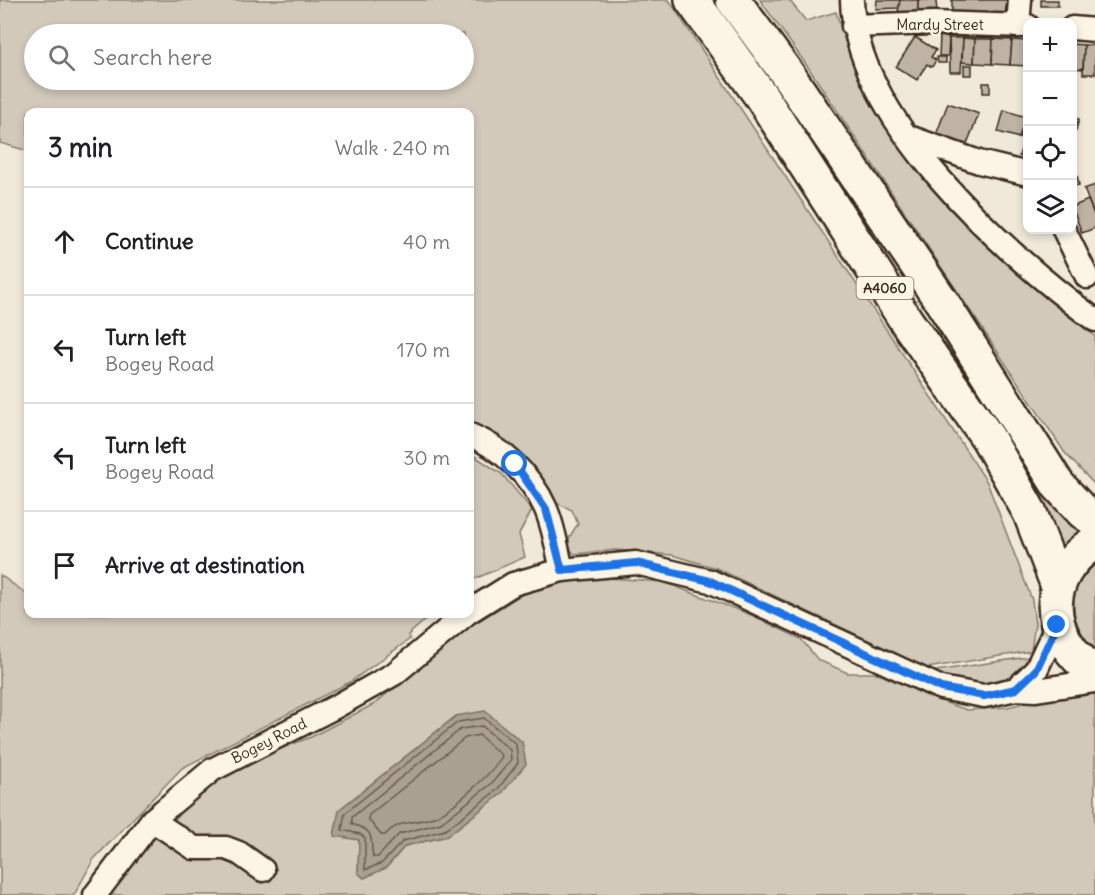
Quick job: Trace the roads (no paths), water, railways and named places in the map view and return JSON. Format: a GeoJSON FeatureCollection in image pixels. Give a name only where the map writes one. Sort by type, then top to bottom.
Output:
{"type":"FeatureCollection","features":[{"type":"Feature","properties":{"kind":"highway","name":"A4060"},"geometry":{"type":"LineString","coordinates":[[692,0],[761,96],[907,322],[988,438],[1030,513],[1058,586]]}},
{"type":"Feature","properties":{"kind":"highway","name":"A4060"},"geometry":{"type":"LineString","coordinates":[[733,0],[788,75],[942,302],[1058,485],[1083,512],[1095,520]]}},
{"type":"Feature","properties":{"kind":"highway"},"geometry":{"type":"LineString","coordinates":[[1095,542],[1073,560],[1058,586],[1054,606],[1057,625],[1065,644],[1078,660],[1095,672]]}},
{"type":"Feature","properties":{"kind":"street"},"geometry":{"type":"LineString","coordinates":[[852,0],[853,26],[866,63],[888,106],[908,137],[954,195],[1054,290],[1095,320]]}},
{"type":"Feature","properties":{"kind":"street"},"geometry":{"type":"LineString","coordinates":[[1020,0],[1023,26]]}},
{"type":"Feature","properties":{"kind":"street","name":"Mardy Street"},"geometry":{"type":"LineString","coordinates":[[853,26],[933,22],[1023,26]]}},
{"type":"Feature","properties":{"kind":"street"},"geometry":{"type":"LineString","coordinates":[[1077,28],[1095,30]]}},
{"type":"Feature","properties":{"kind":"street"},"geometry":{"type":"LineString","coordinates":[[908,137],[979,162],[1023,173]]}},
{"type":"Feature","properties":{"kind":"street"},"geometry":{"type":"LineString","coordinates":[[1054,290],[1091,275],[1066,234]]}},
{"type":"Feature","properties":{"kind":"street"},"geometry":{"type":"LineString","coordinates":[[474,438],[515,464],[535,489],[546,509],[562,570]]}},
{"type":"Feature","properties":{"kind":"street","name":"Bogey Road"},"geometry":{"type":"LineString","coordinates":[[474,608],[513,584],[562,570],[636,563],[710,581],[941,688],[984,696],[1016,689],[1035,690],[1095,681]]}},
{"type":"Feature","properties":{"kind":"street","name":"Bogey Road"},"geometry":{"type":"LineString","coordinates":[[95,895],[152,819],[212,770],[394,674],[461,618]]}},
{"type":"Feature","properties":{"kind":"street"},"geometry":{"type":"LineString","coordinates":[[1016,689],[1036,670],[1057,625]]}},
{"type":"Feature","properties":{"kind":"street"},"geometry":{"type":"LineString","coordinates":[[152,819],[187,845],[194,848],[226,848],[239,853],[262,870]]}},
{"type":"Feature","properties":{"kind":"water"},"geometry":{"type":"Polygon","coordinates":[[[485,711],[522,742],[526,764],[501,794],[447,836],[405,846],[386,868],[364,878],[358,873],[359,840],[334,836],[339,810],[456,716],[485,711]]]}}]}
